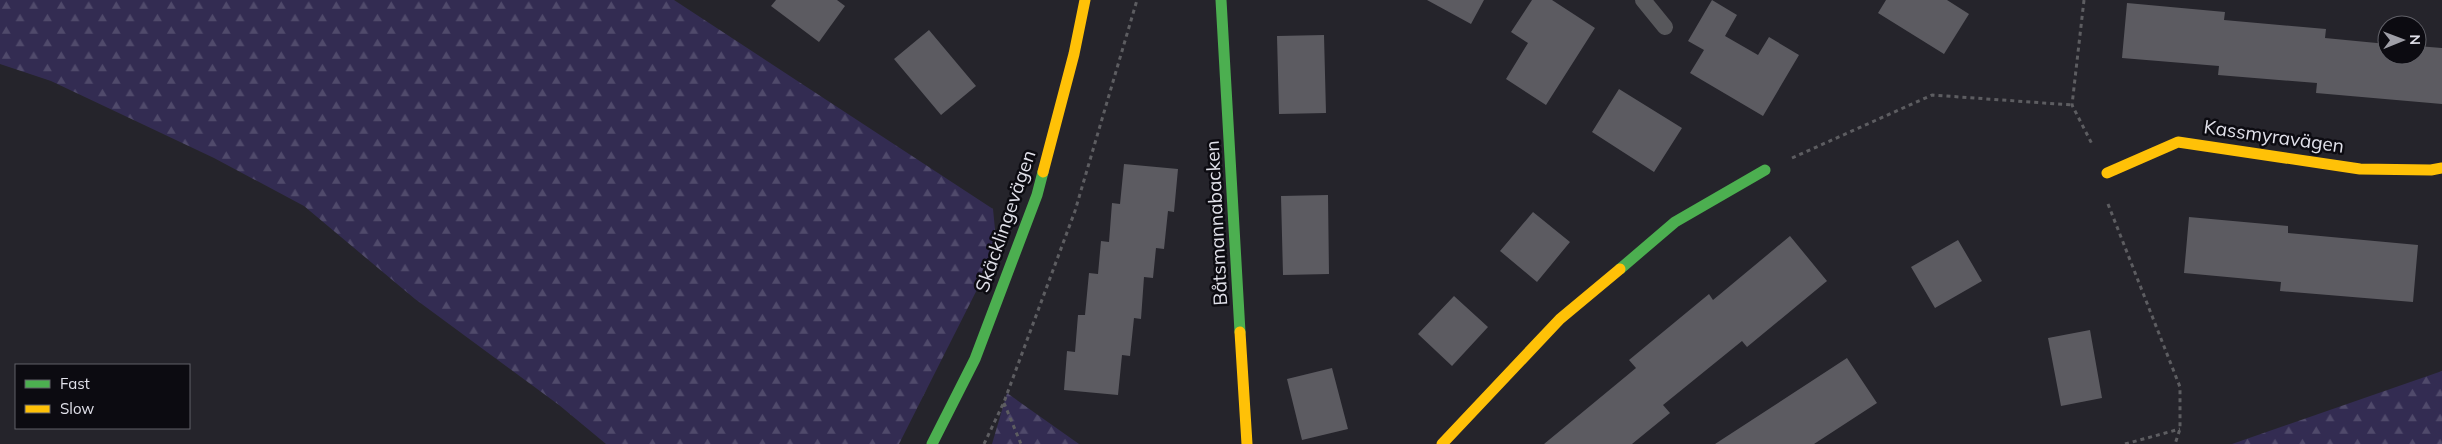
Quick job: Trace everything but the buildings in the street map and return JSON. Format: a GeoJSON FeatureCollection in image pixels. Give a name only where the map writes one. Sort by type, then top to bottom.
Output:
{"type":"FeatureCollection","features":[{"type":"Feature","properties":{"kind":"street","name":"Skäcklingevägen"},"geometry":{"type":"LineString","coordinates":[[932,444],[974,359],[1036,195],[1074,54],[1085,0]]}},
{"type":"Feature","properties":{"kind":"street","name":"Båtsmannabacken"},"geometry":{"type":"LineString","coordinates":[[1221,0],[1247,444]]}},
{"type":"Feature","properties":{"kind":"street","name":"Kassmyravägen"},"geometry":{"type":"LineString","coordinates":[[2107,173],[2178,142],[2360,169],[2431,170],[2442,168]]}},
{"type":"Feature","properties":{"kind":"street"},"geometry":{"type":"LineString","coordinates":[[1442,444],[1560,319],[1668,228],[1765,170]]}},
{"type":"Feature","properties":{"kind":"lane"},"geometry":{"type":"LineString","coordinates":[[1643,0],[1665,27]]}},
{"type":"Feature","properties":{"kind":"path"},"geometry":{"type":"LineString","coordinates":[[984,444],[1004,402],[1075,211],[1137,0]]}},
{"type":"Feature","properties":{"kind":"path"},"geometry":{"type":"LineString","coordinates":[[2084,0],[2072,105],[2107,173],[2107,200],[2180,387],[2180,429],[2175,444]]}},
{"type":"Feature","properties":{"kind":"path"},"geometry":{"type":"LineString","coordinates":[[1765,170],[1932,94],[2072,105]]}},
{"type":"Feature","properties":{"kind":"path"},"geometry":{"type":"LineString","coordinates":[[1004,402],[1021,444]]}},
{"type":"Feature","properties":{"kind":"path"},"geometry":{"type":"LineString","coordinates":[[2125,444],[2180,429]]}},
{"type":"Feature","properties":{"kind":"green space"},"geometry":{"type":"Polygon","coordinates":[[[0,0],[674,0],[993,209],[997,250],[899,444],[606,444],[559,405],[415,299],[304,206],[214,158],[51,81],[0,64],[0,0]]]}},
{"type":"Feature","properties":{"kind":"green space"},"geometry":{"type":"Polygon","coordinates":[[[2442,371],[2442,444],[2232,444],[2442,371]]]}},
{"type":"Feature","properties":{"kind":"green space"},"geometry":{"type":"Polygon","coordinates":[[[1007,393],[1079,444],[992,444],[1007,393]]]}},
{"type":"Feature","properties":{"kind":"traffic: fast"},"geometry":{"type":"LineString","coordinates":[[1221,0],[1240,332]]}},
{"type":"Feature","properties":{"kind":"traffic: fast"},"geometry":{"type":"LineString","coordinates":[[1620,269],[1675,222],[1765,170]]}},
{"type":"Feature","properties":{"kind":"traffic: fast"},"geometry":{"type":"LineString","coordinates":[[932,444],[975,359],[1037,195],[1043,172]]}},
{"type":"Feature","properties":{"kind":"traffic: slow"},"geometry":{"type":"LineString","coordinates":[[1043,172],[1074,54],[1085,0]]}},
{"type":"Feature","properties":{"kind":"traffic: slow"},"geometry":{"type":"LineString","coordinates":[[2107,173],[2178,142],[2360,169],[2431,170],[2442,168]]}},
{"type":"Feature","properties":{"kind":"traffic: slow"},"geometry":{"type":"LineString","coordinates":[[1442,444],[1560,319],[1620,269]]}},
{"type":"Feature","properties":{"kind":"traffic: slow"},"geometry":{"type":"LineString","coordinates":[[1240,332],[1247,444]]}}]}
